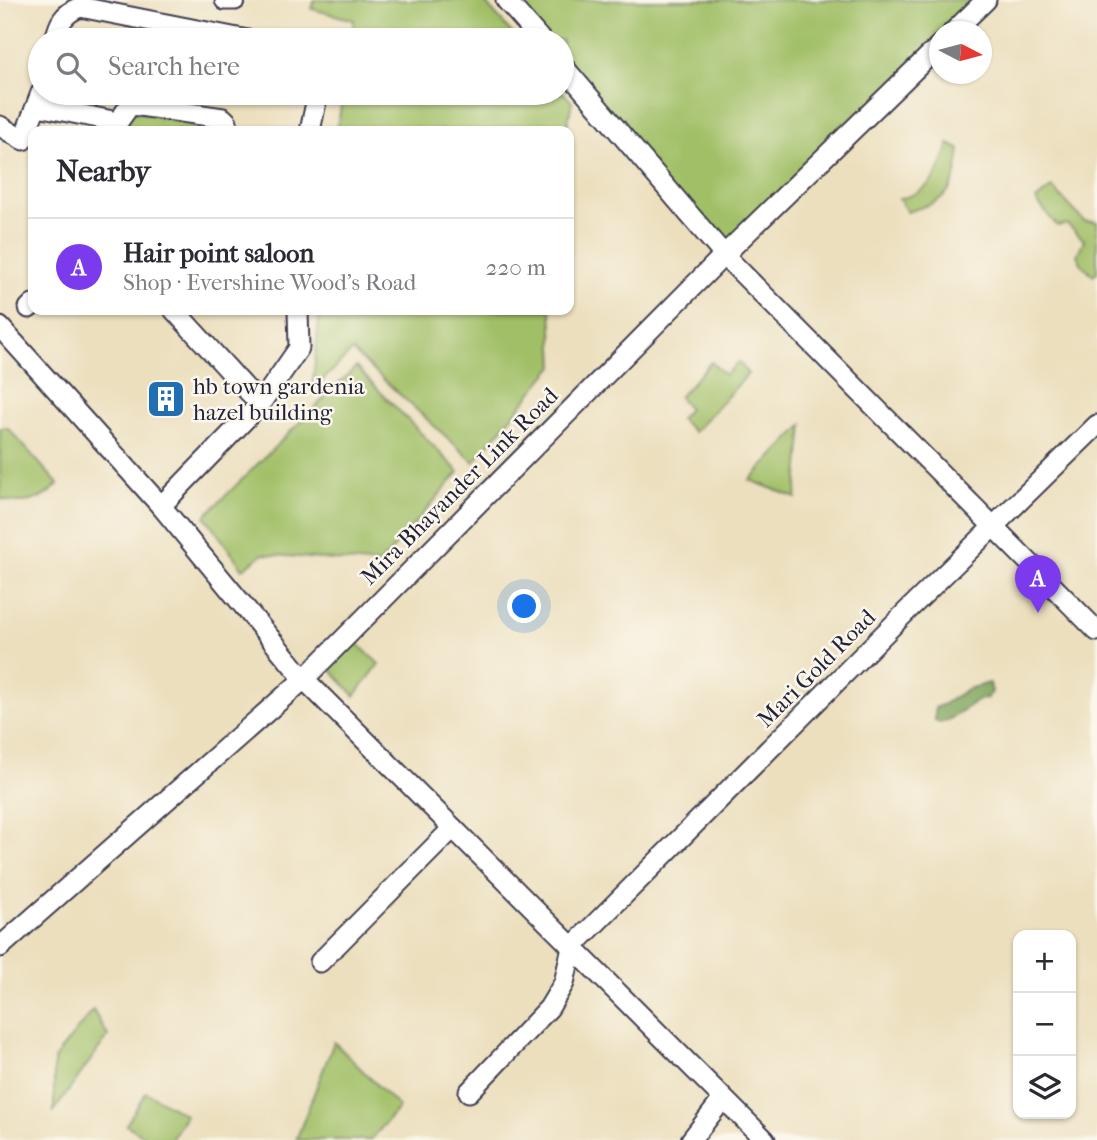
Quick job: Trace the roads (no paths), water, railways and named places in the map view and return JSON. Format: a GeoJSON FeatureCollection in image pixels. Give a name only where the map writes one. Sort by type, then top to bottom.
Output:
{"type":"FeatureCollection","features":[{"type":"Feature","properties":{"kind":"street"},"geometry":{"type":"LineString","coordinates":[[225,0],[235,0]]}},
{"type":"Feature","properties":{"kind":"street"},"geometry":{"type":"LineString","coordinates":[[506,0],[530,28]]}},
{"type":"Feature","properties":{"kind":"street"},"geometry":{"type":"LineString","coordinates":[[964,21],[986,0]]}},
{"type":"Feature","properties":{"kind":"street"},"geometry":{"type":"LineString","coordinates":[[58,28],[67,12],[80,7],[187,28]]}},
{"type":"Feature","properties":{"kind":"street","name":"Mira Bhayander Link Road"},"geometry":{"type":"LineString","coordinates":[[0,947],[304,678],[724,255],[929,56]]}},
{"type":"Feature","properties":{"kind":"street"},"geometry":{"type":"LineString","coordinates":[[574,79],[724,255],[1097,631]]}},
{"type":"Feature","properties":{"kind":"street"},"geometry":{"type":"LineString","coordinates":[[32,126],[38,105]]}},
{"type":"Feature","properties":{"kind":"street"},"geometry":{"type":"LineString","coordinates":[[60,105],[118,122],[133,105],[223,118],[227,121],[226,126]]}},
{"type":"Feature","properties":{"kind":"street"},"geometry":{"type":"LineString","coordinates":[[311,126],[315,105]]}},
{"type":"Feature","properties":{"kind":"street"},"geometry":{"type":"LineString","coordinates":[[0,126],[28,144]]}},
{"type":"Feature","properties":{"kind":"street"},"geometry":{"type":"LineString","coordinates":[[179,315],[260,404]]}},
{"type":"Feature","properties":{"kind":"street"},"geometry":{"type":"LineString","coordinates":[[161,506],[260,404],[299,348],[298,315]]}},
{"type":"Feature","properties":{"kind":"street"},"geometry":{"type":"LineString","coordinates":[[0,327],[161,506],[304,678],[765,1140]]}},
{"type":"Feature","properties":{"kind":"street","name":"Mari Gold Road"},"geometry":{"type":"LineString","coordinates":[[572,947],[1097,425]]}},
{"type":"Feature","properties":{"kind":"street"},"geometry":{"type":"LineString","coordinates":[[320,962],[453,828]]}},
{"type":"Feature","properties":{"kind":"street"},"geometry":{"type":"LineString","coordinates":[[469,1092],[549,1008],[564,983],[572,947]]}},
{"type":"Feature","properties":{"kind":"street"},"geometry":{"type":"LineString","coordinates":[[691,1140],[723,1099]]}},
{"type":"Feature","properties":{"kind":"place","name":"hb town gardenia hazel building"},"geometry":{"type":"Point","coordinates":[166,399]}},
{"type":"Feature","properties":{"kind":"place","name":"Hair point saloon"},"geometry":{"type":"Point","coordinates":[1038,613]}}]}
